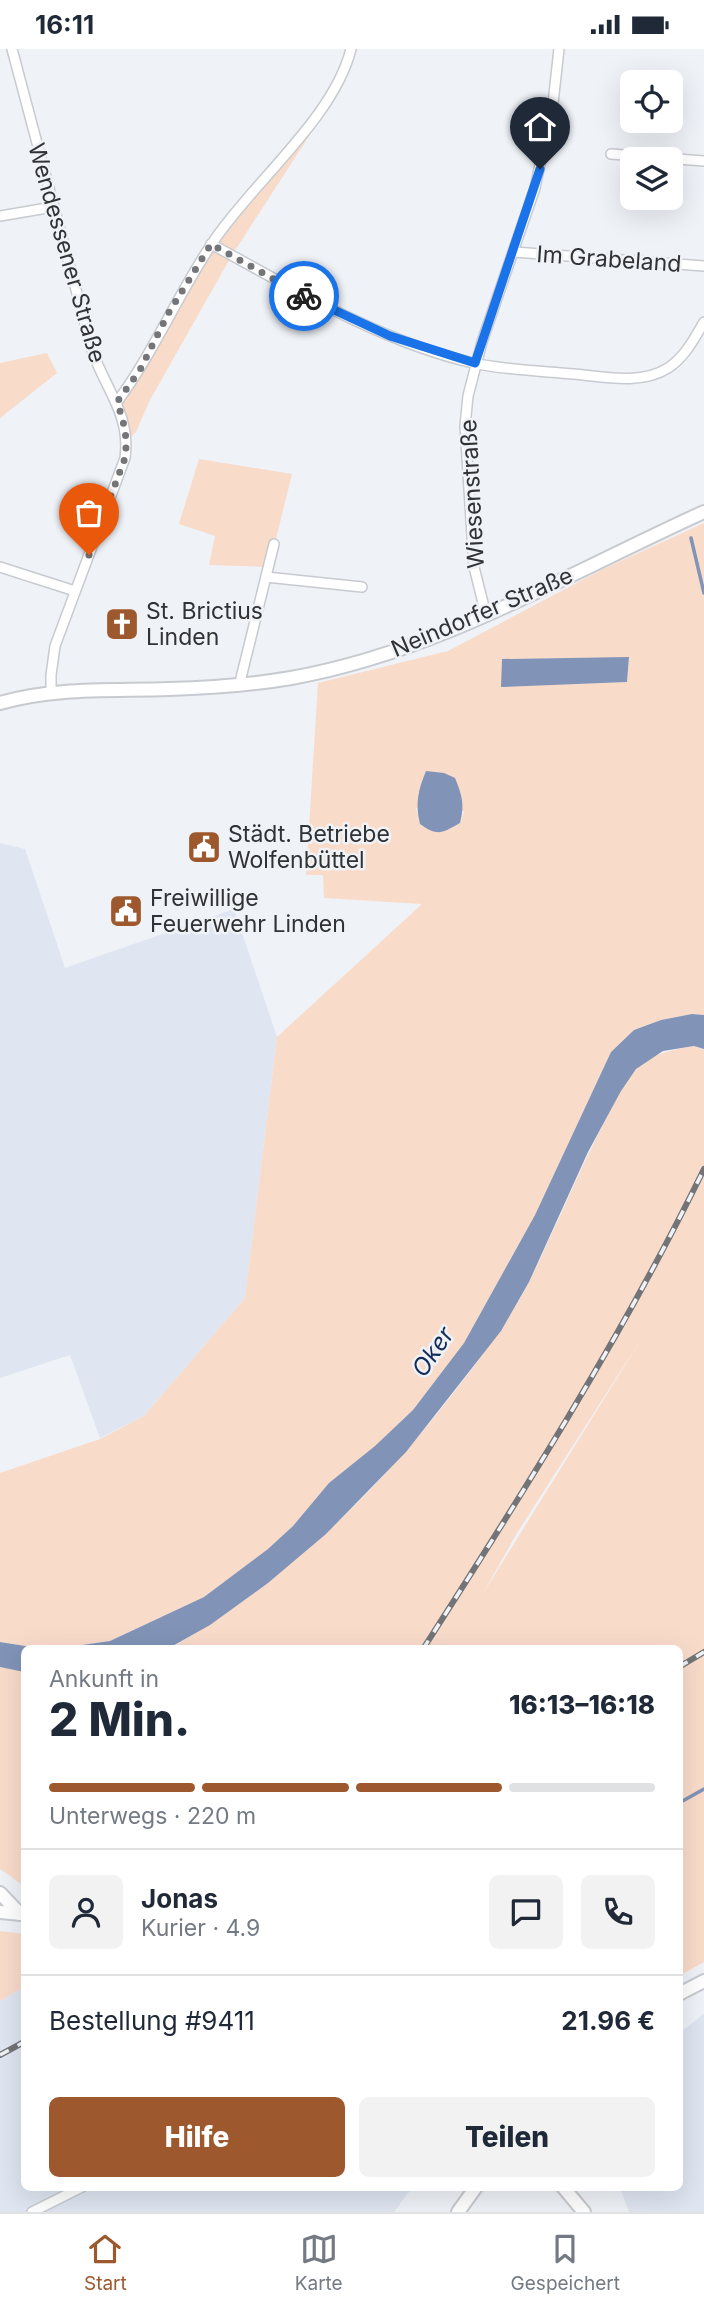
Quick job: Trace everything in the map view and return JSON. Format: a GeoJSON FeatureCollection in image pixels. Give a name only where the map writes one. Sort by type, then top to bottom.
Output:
{"type":"FeatureCollection","features":[{"type":"Feature","properties":{"kind":"street","name":"Wendessener Straße"},"geometry":{"type":"LineString","coordinates":[[12,49],[92,350],[104,381],[117,402],[125,423],[127,441],[125,458],[55,646],[51,692]]}},
{"type":"Feature","properties":{"kind":"street"},"geometry":{"type":"LineString","coordinates":[[117,402],[140,370],[168,314],[211,244],[231,216],[321,110],[348,62],[351,49]]}},
{"type":"Feature","properties":{"kind":"street","name":"Wiesenstraße"},"geometry":{"type":"LineString","coordinates":[[486,615],[474,567],[465,426],[468,396],[475,363],[544,150],[559,49]]}},
{"type":"Feature","properties":{"kind":"street"},"geometry":{"type":"LineString","coordinates":[[611,154],[704,161]]}},
{"type":"Feature","properties":{"kind":"street"},"geometry":{"type":"LineString","coordinates":[[0,216],[53,207]]}},
{"type":"Feature","properties":{"kind":"street"},"geometry":{"type":"LineString","coordinates":[[211,244],[323,306],[390,336],[475,363],[625,379],[653,375],[678,361],[692,344],[704,322]]}},
{"type":"Feature","properties":{"kind":"street","name":"Im Grabeland"},"geometry":{"type":"LineString","coordinates":[[513,252],[704,266]]}},
{"type":"Feature","properties":{"kind":"street","name":"Neindorfer Straße"},"geometry":{"type":"LineString","coordinates":[[0,703],[51,692],[239,686],[346,666],[418,645],[704,512]]}},
{"type":"Feature","properties":{"kind":"street"},"geometry":{"type":"LineString","coordinates":[[239,686],[274,544]]}},
{"type":"Feature","properties":{"kind":"street"},"geometry":{"type":"LineString","coordinates":[[0,568],[75,591]]}},
{"type":"Feature","properties":{"kind":"street"},"geometry":{"type":"LineString","coordinates":[[266,577],[362,587]]}},
{"type":"Feature","properties":{"kind":"street"},"geometry":{"type":"LineString","coordinates":[[0,1893],[21,1914]]}},
{"type":"Feature","properties":{"kind":"street"},"geometry":{"type":"LineString","coordinates":[[0,1912],[21,1915]]}},
{"type":"Feature","properties":{"kind":"street"},"geometry":{"type":"LineString","coordinates":[[683,1992],[704,1981]]}},
{"type":"Feature","properties":{"kind":"street"},"geometry":{"type":"LineString","coordinates":[[32,2212],[74,2191]]}},
{"type":"Feature","properties":{"kind":"street"},"geometry":{"type":"LineString","coordinates":[[458,2212],[473,2191]]}},
{"type":"Feature","properties":{"kind":"street"},"geometry":{"type":"LineString","coordinates":[[566,2191],[584,2212]]}},
{"type":"Feature","properties":{"kind":"shaded area"},"geometry":{"type":"Polygon","coordinates":[[[321,110],[315,127],[232,255],[150,400],[136,432],[127,441],[117,402],[211,244],[321,110]]]}},
{"type":"Feature","properties":{"kind":"shaded area"},"geometry":{"type":"Polygon","coordinates":[[[47,353],[57,373],[0,418],[0,363],[47,353]]]}},
{"type":"Feature","properties":{"kind":"shaded area"},"geometry":{"type":"Polygon","coordinates":[[[199,459],[292,474],[269,567],[209,565],[215,536],[179,524],[199,459]]]}},
{"type":"Feature","properties":{"kind":"shaded area"},"geometry":{"type":"Polygon","coordinates":[[[704,523],[704,1015],[692,1014],[661,1020],[634,1030],[611,1052],[535,1215],[464,1343],[413,1410],[268,1550],[204,1597],[110,1641],[82,1645],[21,1645],[0,1642],[0,1473],[100,1439],[144,1416],[245,1298],[277,1037],[422,904],[324,898],[323,875],[306,875],[318,683],[448,651],[601,570],[704,523]],[[629,658],[503,659],[501,686],[627,682],[629,658]],[[416,808],[420,824],[436,832],[460,823],[464,811],[416,808]]]}},
{"type":"Feature","properties":{"kind":"shaded area"},"geometry":{"type":"Polygon","coordinates":[[[0,843],[25,849],[65,968],[234,909],[277,1037],[245,1298],[144,1416],[100,1438],[70,1355],[0,1378],[0,843]]]}},
{"type":"Feature","properties":{"kind":"shaded area"},"geometry":{"type":"Polygon","coordinates":[[[694,1046],[704,1049],[704,1962],[683,1974],[683,1645],[175,1645],[211,1623],[290,1565],[362,1498],[428,1425],[487,1349],[521,1296],[627,1080],[642,1064],[663,1053],[694,1046]],[[645,1333],[517,1533],[482,1595],[645,1333]]]}},
{"type":"Feature","properties":{"kind":"shaded area"},"geometry":{"type":"Polygon","coordinates":[[[0,1667],[21,1671],[21,1884],[0,1869],[0,1667]]]}},
{"type":"Feature","properties":{"kind":"shaded area"},"geometry":{"type":"Polygon","coordinates":[[[0,1931],[21,1934],[21,1989],[0,2001],[0,1931]]]}},
{"type":"Feature","properties":{"kind":"shaded area"},"geometry":{"type":"Polygon","coordinates":[[[21,1989],[21,2191],[410,2191],[394,2212],[0,2212],[0,2001],[21,1989]]]}},
{"type":"Feature","properties":{"kind":"shaded area"},"geometry":{"type":"Polygon","coordinates":[[[704,2014],[704,2212],[629,2212],[621,2191],[683,2191],[683,2030],[704,2014]]]}},
{"type":"Feature","properties":{"kind":"water"},"geometry":{"type":"Polygon","coordinates":[[[629,657],[627,682],[501,687],[502,659],[629,657]]]}},
{"type":"Feature","properties":{"kind":"water"},"geometry":{"type":"Polygon","coordinates":[[[426,771],[444,773],[455,778],[462,800],[460,823],[444,831],[431,831],[420,824],[418,797],[426,771]]]}},
{"type":"Feature","properties":{"kind":"water"},"geometry":{"type":"Polygon","coordinates":[[[692,1014],[704,1015],[704,1049],[694,1046],[663,1051],[636,1069],[588,1152],[529,1282],[501,1331],[406,1452],[326,1534],[268,1583],[210,1625],[174,1645],[82,1645],[110,1641],[204,1597],[268,1549],[293,1526],[329,1483],[375,1446],[413,1410],[464,1343],[535,1215],[611,1052],[634,1030],[661,1020],[692,1014]]]}},
{"type":"Feature","properties":{"kind":"water"},"geometry":{"type":"Polygon","coordinates":[[[0,1642],[21,1645],[21,1671],[0,1667],[0,1642]]]}},
{"type":"Feature","properties":{"kind":"waterway"},"geometry":{"type":"LineString","coordinates":[[691,538],[704,593]]}},
{"type":"Feature","properties":{"kind":"waterway"},"geometry":{"type":"LineString","coordinates":[[683,1801],[704,1789]]}},
{"type":"Feature","properties":{"kind":"railway"},"geometry":{"type":"LineString","coordinates":[[426,1645],[606,1353],[704,1169]]}},
{"type":"Feature","properties":{"kind":"railway"},"geometry":{"type":"LineString","coordinates":[[683,1665],[704,1652]]}},
{"type":"Feature","properties":{"kind":"railway"},"geometry":{"type":"LineString","coordinates":[[0,2055],[21,2044]]}},
{"type":"Feature","properties":{"kind":"way so far"},"geometry":{"type":"LineString","coordinates":[[89,555],[125,458],[125,423],[117,402],[140,370],[168,314],[211,244],[304,296]]}},
{"type":"Feature","properties":{"kind":"place","name":"St. Brictius Linden"},"geometry":{"type":"Point","coordinates":[122,624]}},
{"type":"Feature","properties":{"kind":"place","name":"Städt. Betriebe Wolfenbüttel"},"geometry":{"type":"Point","coordinates":[204,847]}},
{"type":"Feature","properties":{"kind":"place","name":"Freiwillige Feuerwehr Linden"},"geometry":{"type":"Point","coordinates":[126,911]}},
{"type":"Feature","properties":{"kind":"route"},"geometry":{"type":"LineString","coordinates":[[304,296],[390,336],[475,363],[540,169]]}},
{"type":"Feature","properties":{"kind":"water label","name":"Oker"},"geometry":{"type":"Point","coordinates":[433,1352]}}]}
